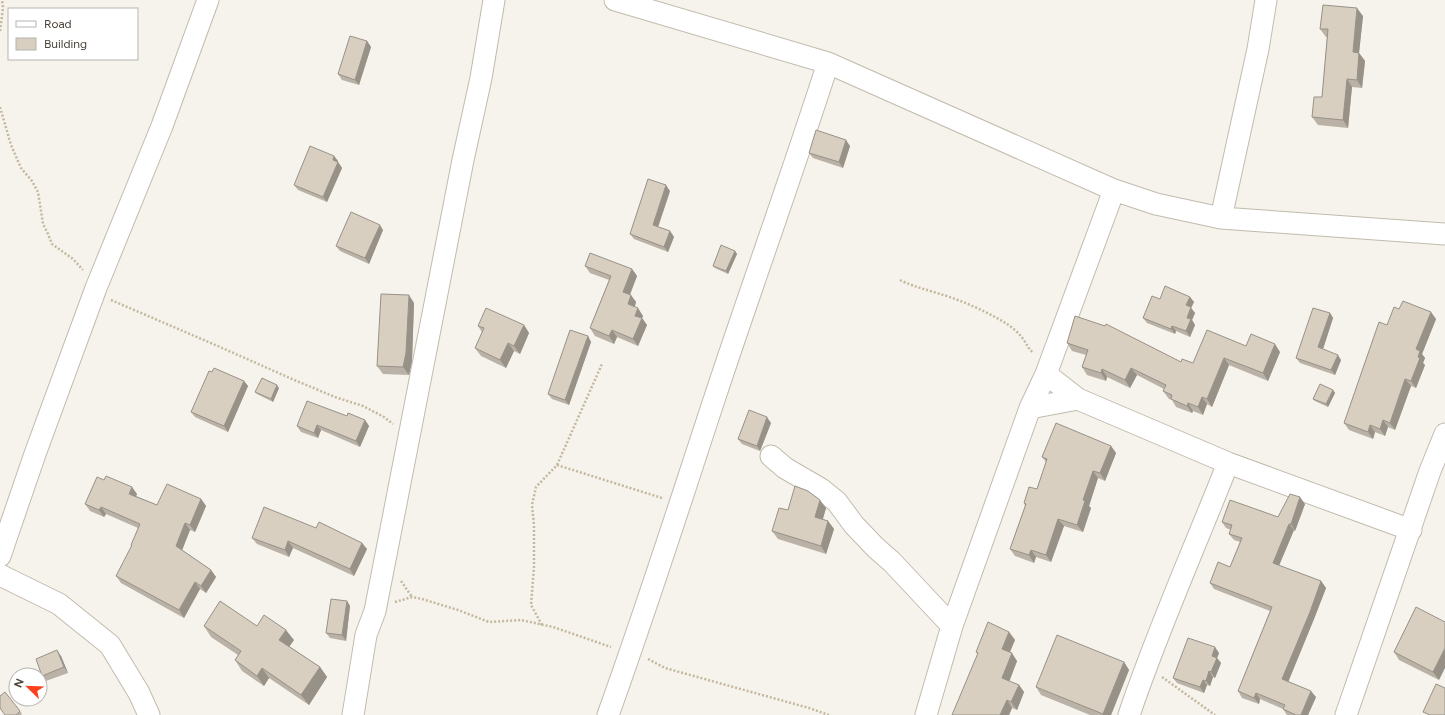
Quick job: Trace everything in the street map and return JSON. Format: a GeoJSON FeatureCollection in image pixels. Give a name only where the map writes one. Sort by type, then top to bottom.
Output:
{"type":"FeatureCollection","features":[{"type":"Feature","properties":{"kind":"street"},"geometry":{"type":"LineString","coordinates":[[0,556],[35,454],[96,288],[162,126],[208,0]]}},
{"type":"Feature","properties":{"kind":"street"},"geometry":{"type":"LineString","coordinates":[[353,715],[366,635],[375,611],[463,160],[481,78],[494,0]]}},
{"type":"Feature","properties":{"kind":"street"},"geometry":{"type":"LineString","coordinates":[[614,0],[828,63],[1114,190],[1156,204],[1221,218],[1445,234]]}},
{"type":"Feature","properties":{"kind":"street"},"geometry":{"type":"LineString","coordinates":[[1221,218],[1256,56],[1266,0]]}},
{"type":"Feature","properties":{"kind":"street"},"geometry":{"type":"LineString","coordinates":[[608,715],[632,650],[751,289],[792,175],[828,63]]}},
{"type":"Feature","properties":{"kind":"street"},"geometry":{"type":"LineString","coordinates":[[926,715],[952,626],[1030,408],[1048,370],[1114,190]]}},
{"type":"Feature","properties":{"kind":"street"},"geometry":{"type":"LineString","coordinates":[[1048,370],[1078,399],[1228,463],[1411,530]]}},
{"type":"Feature","properties":{"kind":"street"},"geometry":{"type":"LineString","coordinates":[[1030,408],[1078,399]]}},
{"type":"Feature","properties":{"kind":"street"},"geometry":{"type":"LineString","coordinates":[[1346,715],[1411,530],[1438,470],[1445,434]]}},
{"type":"Feature","properties":{"kind":"street"},"geometry":{"type":"LineString","coordinates":[[771,456],[784,468],[821,489],[837,502],[854,525],[892,562],[952,626]]}},
{"type":"Feature","properties":{"kind":"street"},"geometry":{"type":"LineString","coordinates":[[1129,715],[1146,664],[1228,463]]}},
{"type":"Feature","properties":{"kind":"street"},"geometry":{"type":"LineString","coordinates":[[0,575],[59,604],[110,645],[139,693],[149,715]]}},
{"type":"Feature","properties":{"kind":"path"},"geometry":{"type":"LineString","coordinates":[[0,31],[3,8],[2,0]]}},
{"type":"Feature","properties":{"kind":"path"},"geometry":{"type":"LineString","coordinates":[[0,107],[11,145],[21,168],[32,181],[38,192],[43,224],[52,244],[78,264],[103,296],[220,346],[292,379],[384,416],[400,430],[407,450]]}},
{"type":"Feature","properties":{"kind":"path"},"geometry":{"type":"LineString","coordinates":[[900,280],[912,286],[953,299],[982,311],[1006,324],[1016,331],[1023,339],[1028,349],[1048,370]]}},
{"type":"Feature","properties":{"kind":"path"},"geometry":{"type":"LineString","coordinates":[[542,625],[531,605],[534,567],[534,525],[532,505],[536,487],[557,465],[602,364]]}},
{"type":"Feature","properties":{"kind":"path"},"geometry":{"type":"LineString","coordinates":[[557,465],[680,503]]}},
{"type":"Feature","properties":{"kind":"path"},"geometry":{"type":"LineString","coordinates":[[375,611],[392,603],[412,597],[458,610],[489,622],[521,620],[553,627],[611,647],[632,650],[666,668],[809,708],[828,715]]}},
{"type":"Feature","properties":{"kind":"path"},"geometry":{"type":"LineString","coordinates":[[1146,664],[1215,715]]}},
{"type":"Feature","properties":{"kind":"building"},"geometry":{"type":"Polygon","coordinates":[[[1323,5],[1357,8],[1353,52],[1359,53],[1357,80],[1347,79],[1343,120],[1312,117],[1314,97],[1322,97],[1328,29],[1320,29],[1323,5]]]}},
{"type":"Feature","properties":{"kind":"building"},"geometry":{"type":"Polygon","coordinates":[[[350,36],[367,41],[355,80],[338,74],[350,36]]]}},
{"type":"Feature","properties":{"kind":"building"},"geometry":{"type":"Polygon","coordinates":[[[816,130],[846,140],[839,162],[809,153],[816,130]]]}},
{"type":"Feature","properties":{"kind":"building"},"geometry":{"type":"Polygon","coordinates":[[[310,146],[334,156],[333,160],[338,162],[323,197],[294,185],[310,146]]]}},
{"type":"Feature","properties":{"kind":"building"},"geometry":{"type":"Polygon","coordinates":[[[648,179],[666,185],[653,225],[670,231],[664,247],[630,234],[648,179]]]}},
{"type":"Feature","properties":{"kind":"building"},"geometry":{"type":"Polygon","coordinates":[[[351,212],[380,225],[365,258],[336,246],[351,212]]]}},
{"type":"Feature","properties":{"kind":"building"},"geometry":{"type":"Polygon","coordinates":[[[721,245],[735,251],[726,271],[713,266],[721,245]]]}},
{"type":"Feature","properties":{"kind":"building"},"geometry":{"type":"Polygon","coordinates":[[[590,253],[632,269],[623,292],[631,295],[628,304],[638,308],[635,316],[642,318],[633,339],[612,330],[609,336],[590,328],[611,276],[585,266],[590,253]]]}},
{"type":"Feature","properties":{"kind":"building"},"geometry":{"type":"Polygon","coordinates":[[[1165,286],[1190,297],[1186,305],[1191,307],[1187,318],[1191,319],[1186,331],[1172,326],[1171,329],[1143,318],[1152,296],[1160,299],[1165,286]]]}},
{"type":"Feature","properties":{"kind":"building"},"geometry":{"type":"Polygon","coordinates":[[[381,294],[409,295],[406,353],[403,367],[377,366],[381,294]]]}},
{"type":"Feature","properties":{"kind":"building"},"geometry":{"type":"Polygon","coordinates":[[[1403,301],[1431,312],[1416,349],[1420,351],[1418,357],[1420,358],[1411,381],[1405,379],[1390,423],[1383,420],[1380,429],[1370,425],[1368,432],[1344,423],[1379,322],[1387,325],[1394,307],[1399,309],[1403,301]]]}},
{"type":"Feature","properties":{"kind":"building"},"geometry":{"type":"Polygon","coordinates":[[[486,308],[524,325],[514,346],[508,343],[500,360],[475,348],[484,328],[478,326],[486,308]]]}},
{"type":"Feature","properties":{"kind":"building"},"geometry":{"type":"Polygon","coordinates":[[[1313,308],[1330,313],[1318,347],[1338,355],[1331,370],[1296,358],[1313,308]]]}},
{"type":"Feature","properties":{"kind":"building"},"geometry":{"type":"Polygon","coordinates":[[[1075,316],[1105,326],[1106,324],[1181,362],[1182,359],[1193,363],[1207,330],[1246,346],[1251,334],[1275,344],[1263,373],[1224,358],[1207,399],[1202,397],[1198,407],[1188,403],[1187,406],[1171,399],[1172,395],[1163,391],[1166,385],[1131,368],[1125,380],[1102,369],[1101,373],[1082,367],[1088,350],[1067,343],[1075,316]]]}},
{"type":"Feature","properties":{"kind":"building"},"geometry":{"type":"Polygon","coordinates":[[[570,330],[588,336],[565,400],[548,394],[570,330]]]}},
{"type":"Feature","properties":{"kind":"building"},"geometry":{"type":"Polygon","coordinates":[[[214,368],[244,381],[224,426],[191,412],[209,371],[212,372],[214,368]]]}},
{"type":"Feature","properties":{"kind":"building"},"geometry":{"type":"Polygon","coordinates":[[[262,378],[277,385],[271,399],[255,392],[262,378]]]}},
{"type":"Feature","properties":{"kind":"building"},"geometry":{"type":"Polygon","coordinates":[[[1320,384],[1333,390],[1326,404],[1313,399],[1320,384]]]}},
{"type":"Feature","properties":{"kind":"building"},"geometry":{"type":"Polygon","coordinates":[[[307,401],[347,416],[348,413],[365,420],[356,441],[317,425],[314,433],[297,426],[307,401]]]}},
{"type":"Feature","properties":{"kind":"building"},"geometry":{"type":"Polygon","coordinates":[[[749,410],[767,417],[757,446],[738,439],[749,410]]]}},
{"type":"Feature","properties":{"kind":"building"},"geometry":{"type":"Polygon","coordinates":[[[1056,423],[1111,446],[1100,473],[1093,471],[1083,500],[1085,501],[1077,525],[1058,519],[1046,555],[1031,550],[1029,555],[1010,549],[1026,504],[1024,503],[1029,487],[1037,489],[1047,459],[1042,457],[1056,423]]]}},
{"type":"Feature","properties":{"kind":"building"},"geometry":{"type":"Polygon","coordinates":[[[106,476],[132,487],[129,494],[157,505],[167,484],[201,499],[190,525],[185,523],[176,546],[211,570],[201,586],[195,582],[179,610],[116,576],[132,545],[140,524],[101,507],[99,510],[85,504],[97,477],[104,480],[106,476]]]}},
{"type":"Feature","properties":{"kind":"building"},"geometry":{"type":"Polygon","coordinates":[[[795,486],[808,491],[820,500],[815,517],[828,521],[821,546],[772,531],[779,508],[788,510],[795,486]]]}},
{"type":"Feature","properties":{"kind":"building"},"geometry":{"type":"Polygon","coordinates":[[[1290,494],[1300,497],[1291,524],[1289,524],[1273,563],[1321,581],[1310,612],[1282,679],[1311,691],[1301,715],[1296,715],[1283,709],[1285,705],[1256,693],[1254,698],[1238,691],[1272,607],[1210,583],[1218,562],[1230,567],[1242,538],[1229,534],[1232,525],[1222,522],[1230,500],[1278,517],[1290,494]]]}},
{"type":"Feature","properties":{"kind":"building"},"geometry":{"type":"Polygon","coordinates":[[[264,507],[316,528],[319,522],[362,543],[350,569],[288,541],[285,550],[252,538],[264,507]]]}},
{"type":"Feature","properties":{"kind":"building"},"geometry":{"type":"Polygon","coordinates":[[[331,599],[347,601],[342,635],[326,633],[331,599]]]}},
{"type":"Feature","properties":{"kind":"building"},"geometry":{"type":"Polygon","coordinates":[[[220,601],[257,626],[264,615],[286,630],[279,640],[320,667],[301,695],[262,668],[257,676],[235,660],[241,651],[204,626],[220,601]]]}},
{"type":"Feature","properties":{"kind":"building"},"geometry":{"type":"Polygon","coordinates":[[[1416,607],[1445,622],[1445,648],[1433,672],[1394,652],[1416,607]]]}},
{"type":"Feature","properties":{"kind":"building"},"geometry":{"type":"Polygon","coordinates":[[[988,622],[1009,632],[1002,649],[1012,653],[1002,678],[1019,685],[1011,702],[1007,700],[1000,715],[952,715],[978,653],[976,652],[988,622]]]}},
{"type":"Feature","properties":{"kind":"building"},"geometry":{"type":"Polygon","coordinates":[[[1057,635],[1124,662],[1103,714],[1036,687],[1057,635]]]}},
{"type":"Feature","properties":{"kind":"building"},"geometry":{"type":"Polygon","coordinates":[[[1188,638],[1215,647],[1212,656],[1217,658],[1211,672],[1209,671],[1206,681],[1203,680],[1200,687],[1173,678],[1188,638]]]}},
{"type":"Feature","properties":{"kind":"building"},"geometry":{"type":"Polygon","coordinates":[[[57,650],[64,667],[48,674],[48,667],[39,667],[36,659],[57,650]]]}},
{"type":"Feature","properties":{"kind":"building"},"geometry":{"type":"Polygon","coordinates":[[[1436,684],[1445,688],[1445,715],[1430,715],[1423,712],[1436,684]]]}},
{"type":"Feature","properties":{"kind":"building"},"geometry":{"type":"Polygon","coordinates":[[[5,692],[8,696],[8,707],[17,707],[20,711],[16,715],[5,715],[0,708],[0,696],[5,692]]]}}]}
